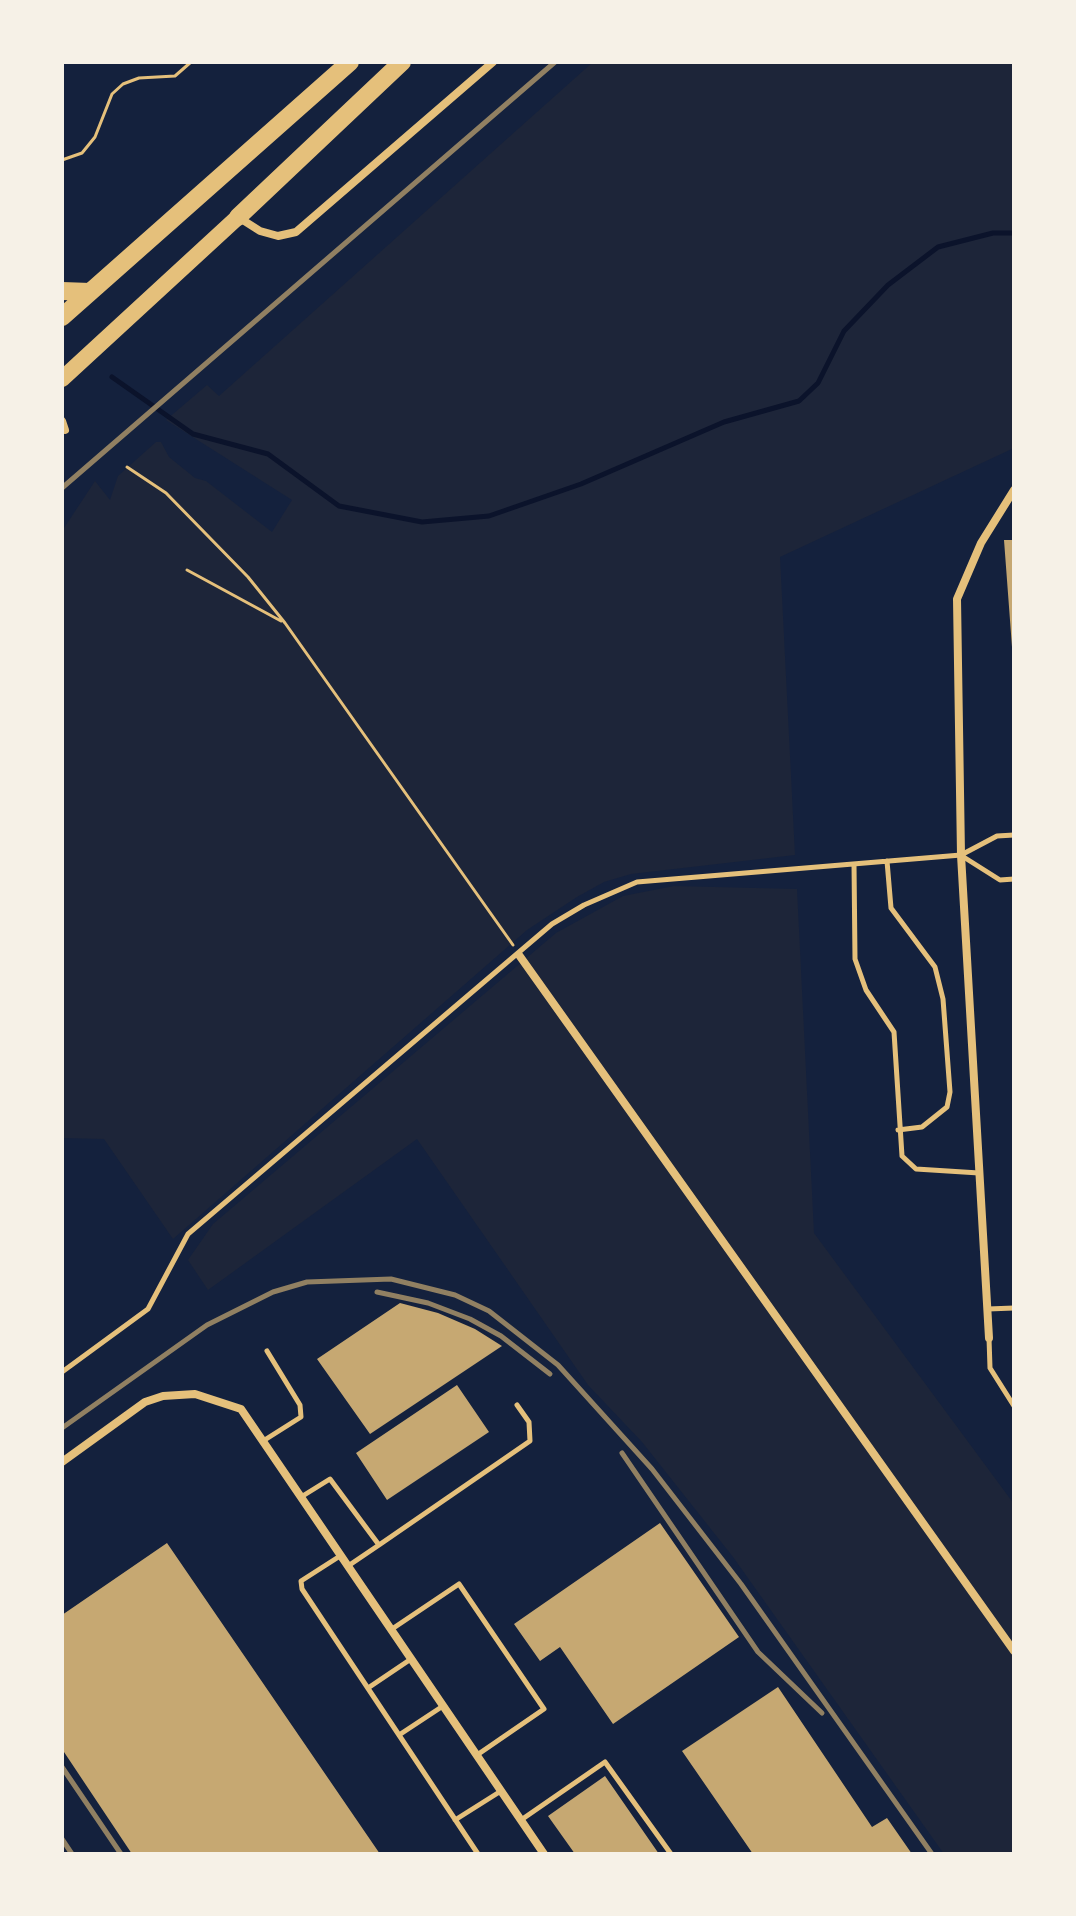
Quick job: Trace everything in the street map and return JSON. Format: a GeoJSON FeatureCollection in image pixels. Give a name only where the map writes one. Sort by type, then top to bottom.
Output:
{"type":"FeatureCollection","features":[{"type":"Feature","properties":{"kind":"highway"},"geometry":{"type":"LineString","coordinates":[[62,317],[350,62]]}},
{"type":"Feature","properties":{"kind":"highway"},"geometry":{"type":"LineString","coordinates":[[62,379],[402,62]]}},
{"type":"Feature","properties":{"kind":"highway"},"geometry":{"type":"LineString","coordinates":[[62,291],[90,292]]}},
{"type":"Feature","properties":{"kind":"street"},"geometry":{"type":"LineString","coordinates":[[238,217],[260,231],[278,236],[296,232],[493,62]]}},
{"type":"Feature","properties":{"kind":"street"},"geometry":{"type":"LineString","coordinates":[[989,1338],[961,855],[957,599],[981,543],[1014,490]]}},
{"type":"Feature","properties":{"kind":"street"},"geometry":{"type":"LineString","coordinates":[[519,955],[1014,1651]]}},
{"type":"Feature","properties":{"kind":"street"},"geometry":{"type":"LineString","coordinates":[[62,1462],[145,1402],[182,1393],[219,1399],[241,1409],[544,1854]]}},
{"type":"Feature","properties":{"kind":"lane"},"geometry":{"type":"LineString","coordinates":[[62,1372],[148,1309],[188,1234],[552,924],[584,905],[637,882],[961,855],[997,836],[1014,835]]}},
{"type":"Feature","properties":{"kind":"lane"},"geometry":{"type":"LineString","coordinates":[[961,855],[1000,880],[1014,879]]}},
{"type":"Feature","properties":{"kind":"lane"},"geometry":{"type":"LineString","coordinates":[[887,861],[891,908],[935,967],[943,999],[950,1092],[947,1107],[922,1127],[898,1130]]}},
{"type":"Feature","properties":{"kind":"lane"},"geometry":{"type":"LineString","coordinates":[[854,864],[855,959],[866,990],[894,1032],[902,1156],[916,1169],[979,1173]]}},
{"type":"Feature","properties":{"kind":"lane"},"geometry":{"type":"LineString","coordinates":[[987,1309],[1014,1308]]}},
{"type":"Feature","properties":{"kind":"lane"},"geometry":{"type":"LineString","coordinates":[[989,1338],[990,1368],[1011,1395],[1014,1406]]}},
{"type":"Feature","properties":{"kind":"lane"},"geometry":{"type":"LineString","coordinates":[[263,1441],[301,1417],[300,1405],[267,1351]]}},
{"type":"Feature","properties":{"kind":"lane"},"geometry":{"type":"LineString","coordinates":[[348,1566],[530,1441],[529,1422],[517,1405]]}},
{"type":"Feature","properties":{"kind":"lane"},"geometry":{"type":"LineString","coordinates":[[301,1497],[330,1479],[379,1545]]}},
{"type":"Feature","properties":{"kind":"lane"},"geometry":{"type":"LineString","coordinates":[[341,1555],[301,1581],[302,1589],[478,1854]]}},
{"type":"Feature","properties":{"kind":"lane"},"geometry":{"type":"LineString","coordinates":[[391,1629],[459,1584],[544,1709],[477,1755]]}},
{"type":"Feature","properties":{"kind":"lane"},"geometry":{"type":"LineString","coordinates":[[368,1688],[411,1659]]}},
{"type":"Feature","properties":{"kind":"lane"},"geometry":{"type":"LineString","coordinates":[[399,1735],[443,1706]]}},
{"type":"Feature","properties":{"kind":"lane"},"geometry":{"type":"LineString","coordinates":[[521,1820],[605,1762],[671,1854]]}},
{"type":"Feature","properties":{"kind":"lane"},"geometry":{"type":"LineString","coordinates":[[455,1820],[501,1791]]}},
{"type":"Feature","properties":{"kind":"path"},"geometry":{"type":"LineString","coordinates":[[62,160],[82,153],[95,137],[112,94],[123,84],[139,78],[175,76],[191,62]]}},
{"type":"Feature","properties":{"kind":"path"},"geometry":{"type":"LineString","coordinates":[[127,467],[166,493],[206,531],[285,623],[484,900],[519,955]]}},
{"type":"Feature","properties":{"kind":"path"},"geometry":{"type":"LineString","coordinates":[[187,570],[285,623]]}},
{"type":"Feature","properties":{"kind":"shaded area"},"geometry":{"type":"Polygon","coordinates":[[[593,62],[1014,62],[1014,448],[780,557],[795,855],[631,874],[604,882],[577,897],[527,930],[173,1239],[104,1139],[62,1138],[62,531],[95,481],[110,500],[118,476],[156,442],[161,442],[169,457],[272,532],[292,500],[166,420],[207,385],[219,396],[593,62]]]}},
{"type":"Feature","properties":{"kind":"shaded area"},"geometry":{"type":"Polygon","coordinates":[[[674,886],[797,889],[814,1233],[1014,1504],[1014,1854],[944,1854],[733,1557],[642,1442],[588,1385],[417,1139],[208,1290],[188,1260],[213,1224],[556,933],[623,896],[674,886]]]}},
{"type":"Feature","properties":{"kind":"building"},"geometry":{"type":"Polygon","coordinates":[[[1004,540],[1014,540],[1014,647],[1012,647],[1004,540]]]}},
{"type":"Feature","properties":{"kind":"building"},"geometry":{"type":"Polygon","coordinates":[[[400,1303],[438,1313],[475,1329],[502,1346],[370,1434],[317,1359],[400,1303]]]}},
{"type":"Feature","properties":{"kind":"building"},"geometry":{"type":"Polygon","coordinates":[[[457,1385],[489,1432],[387,1500],[356,1453],[457,1385]]]}},
{"type":"Feature","properties":{"kind":"building"},"geometry":{"type":"Polygon","coordinates":[[[660,1523],[739,1637],[613,1724],[560,1647],[540,1661],[514,1624],[660,1523]]]}},
{"type":"Feature","properties":{"kind":"building"},"geometry":{"type":"Polygon","coordinates":[[[167,1543],[380,1854],[132,1854],[62,1749],[62,1615],[167,1543]]]}},
{"type":"Feature","properties":{"kind":"building"},"geometry":{"type":"Polygon","coordinates":[[[778,1687],[872,1827],[887,1818],[912,1854],[753,1854],[682,1751],[778,1687]]]}},
{"type":"Feature","properties":{"kind":"building"},"geometry":{"type":"Polygon","coordinates":[[[605,1776],[659,1854],[575,1854],[548,1816],[605,1776]]]}},
{"type":"Feature","properties":{"kind":"waterway"},"geometry":{"type":"LineString","coordinates":[[112,377],[193,434],[268,454],[339,506],[422,522],[489,516],[581,484],[724,422],[799,401],[818,383],[844,331],[888,285],[938,247],[993,233],[1014,233]]}},
{"type":"Feature","properties":{"kind":"railway"},"geometry":{"type":"LineString","coordinates":[[62,488],[555,62]]}},
{"type":"Feature","properties":{"kind":"railway"},"geometry":{"type":"LineString","coordinates":[[62,1428],[207,1325],[273,1292],[307,1282],[391,1279],[455,1295],[489,1311],[558,1365],[652,1469],[741,1584],[932,1854]]}},
{"type":"Feature","properties":{"kind":"railway"},"geometry":{"type":"LineString","coordinates":[[377,1292],[428,1303],[470,1319],[501,1336],[550,1374]]}},
{"type":"Feature","properties":{"kind":"railway"},"geometry":{"type":"LineString","coordinates":[[622,1453],[758,1652],[822,1713]]}},
{"type":"Feature","properties":{"kind":"railway"},"geometry":{"type":"LineString","coordinates":[[62,1767],[121,1854]]}},
{"type":"Feature","properties":{"kind":"railway"},"geometry":{"type":"LineString","coordinates":[[62,1839],[72,1854]]}}]}
